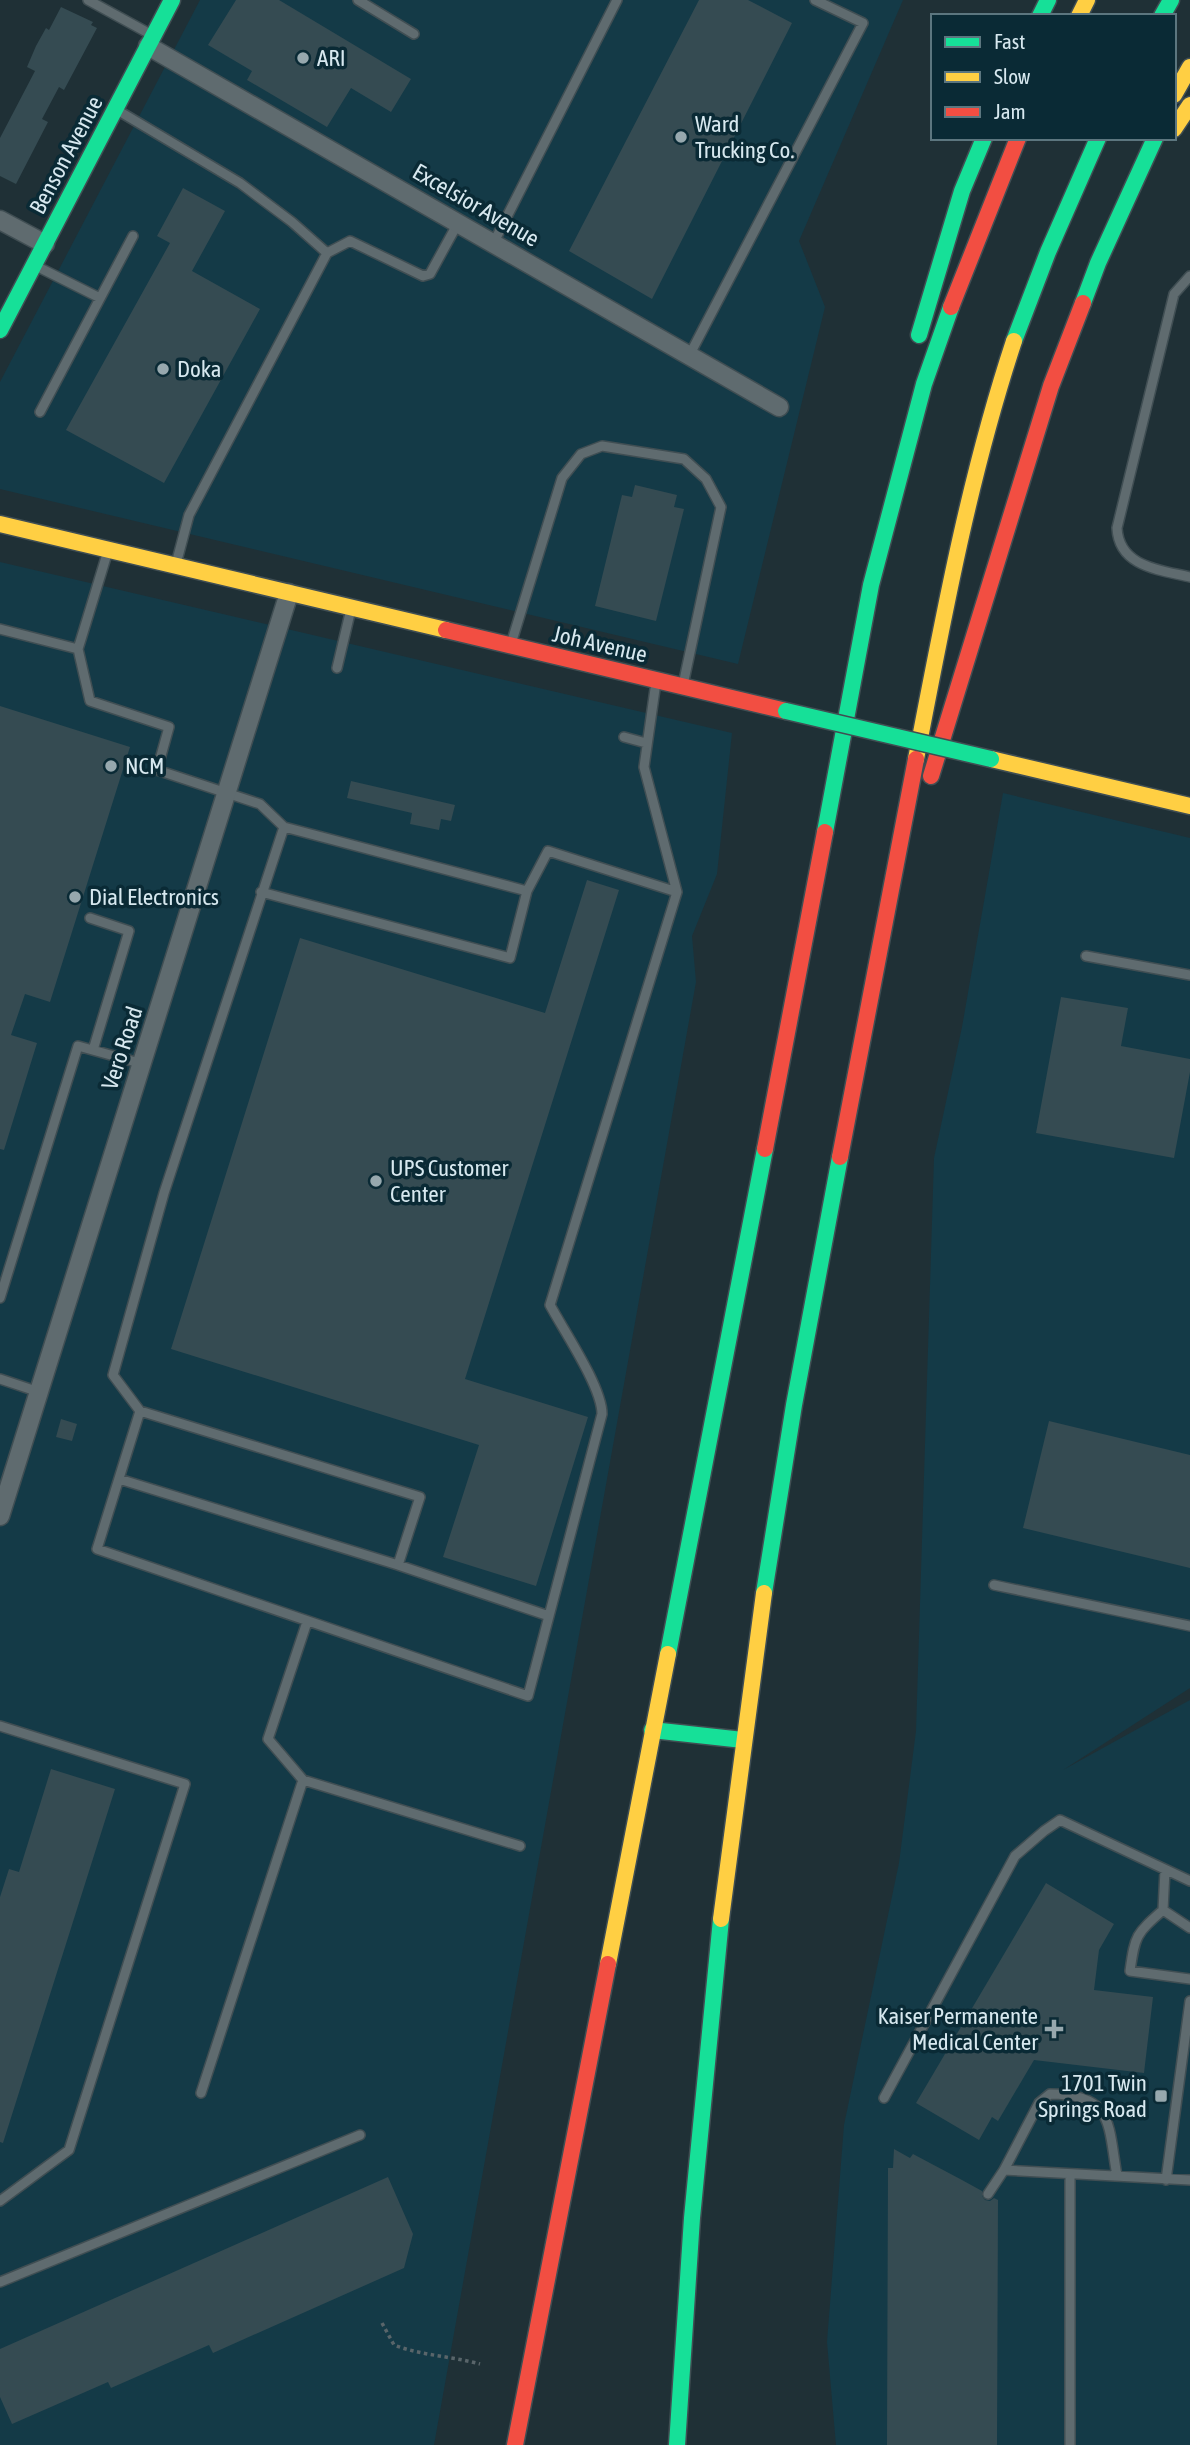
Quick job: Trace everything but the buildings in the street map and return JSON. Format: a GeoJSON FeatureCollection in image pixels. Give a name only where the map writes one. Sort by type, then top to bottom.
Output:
{"type":"FeatureCollection","features":[{"type":"Feature","properties":{"kind":"main road","name":"Benson Avenue"},"geometry":{"type":"LineString","coordinates":[[0,330],[172,0]]}},
{"type":"Feature","properties":{"kind":"main road"},"geometry":{"type":"LineString","coordinates":[[1176,92],[1190,67]]}},
{"type":"Feature","properties":{"kind":"main road"},"geometry":{"type":"LineString","coordinates":[[1176,126],[1190,105]]}},
{"type":"Feature","properties":{"kind":"main road"},"geometry":{"type":"LineString","coordinates":[[914,353],[962,191],[983,140]]}},
{"type":"Feature","properties":{"kind":"main road"},"geometry":{"type":"LineString","coordinates":[[515,2445],[871,585],[924,384],[965,267],[1017,140]]}},
{"type":"Feature","properties":{"kind":"main road"},"geometry":{"type":"LineString","coordinates":[[677,2445],[696,2165],[743,1740],[772,1537],[807,1331],[951,581],[986,435],[1006,365],[1032,293],[1097,140]]}},
{"type":"Feature","properties":{"kind":"main road"},"geometry":{"type":"LineString","coordinates":[[879,952],[1039,423],[1098,263],[1154,140]]}},
{"type":"Feature","properties":{"kind":"main road"},"geometry":{"type":"LineString","coordinates":[[1098,263],[1167,140]]}},
{"type":"Feature","properties":{"kind":"main road"},"geometry":{"type":"LineString","coordinates":[[832,787],[864,572],[891,446]]}},
{"type":"Feature","properties":{"kind":"main road","name":"Joh Avenue"},"geometry":{"type":"LineString","coordinates":[[0,524],[1190,806]]}},
{"type":"Feature","properties":{"kind":"main road"},"geometry":{"type":"LineString","coordinates":[[652,1730],[743,1740]]}},
{"type":"Feature","properties":{"kind":"street","name":"Excelsior Avenue"},"geometry":{"type":"LineString","coordinates":[[151,41],[493,244],[779,407]]}},
{"type":"Feature","properties":{"kind":"street"},"geometry":{"type":"LineString","coordinates":[[0,220],[45,244]]}},
{"type":"Feature","properties":{"kind":"street","name":"Vero Road"},"geometry":{"type":"LineString","coordinates":[[0,1516],[289,593]]}},
{"type":"Feature","properties":{"kind":"lane"},"geometry":{"type":"LineString","coordinates":[[88,0],[151,41]]}},
{"type":"Feature","properties":{"kind":"lane"},"geometry":{"type":"LineString","coordinates":[[358,0],[415,34]]}},
{"type":"Feature","properties":{"kind":"lane"},"geometry":{"type":"LineString","coordinates":[[493,244],[617,0]]}},
{"type":"Feature","properties":{"kind":"lane"},"geometry":{"type":"LineString","coordinates":[[689,356],[863,23],[816,0]]}},
{"type":"Feature","properties":{"kind":"lane"},"geometry":{"type":"LineString","coordinates":[[116,109],[240,183],[292,222],[327,253]]}},
{"type":"Feature","properties":{"kind":"lane"},"geometry":{"type":"LineString","coordinates":[[176,566],[190,514],[327,253],[350,241],[423,276],[430,274],[458,223]]}},
{"type":"Feature","properties":{"kind":"lane"},"geometry":{"type":"LineString","coordinates":[[40,412],[133,236]]}},
{"type":"Feature","properties":{"kind":"lane"},"geometry":{"type":"LineString","coordinates":[[34,265],[100,298]]}},
{"type":"Feature","properties":{"kind":"lane"},"geometry":{"type":"LineString","coordinates":[[1190,276],[1174,294],[1117,528],[1121,547],[1134,560],[1143,566],[1190,577]]}},
{"type":"Feature","properties":{"kind":"lane"},"geometry":{"type":"LineString","coordinates":[[511,646],[562,478],[581,454],[602,446],[684,459],[706,479],[721,507],[682,687]]}},
{"type":"Feature","properties":{"kind":"lane"},"geometry":{"type":"LineString","coordinates":[[108,550],[78,649],[90,701],[169,727],[157,770],[260,804],[284,827],[527,891]]}},
{"type":"Feature","properties":{"kind":"lane"},"geometry":{"type":"LineString","coordinates":[[337,668],[351,608]]}},
{"type":"Feature","properties":{"kind":"lane"},"geometry":{"type":"LineString","coordinates":[[0,629],[78,649]]}},
{"type":"Feature","properties":{"kind":"lane"},"geometry":{"type":"LineString","coordinates":[[140,1411],[97,1549],[528,1696],[602,1414],[595,1388],[550,1305],[677,892],[644,767],[657,680]]}},
{"type":"Feature","properties":{"kind":"lane"},"geometry":{"type":"LineString","coordinates":[[624,737],[646,743]]}},
{"type":"Feature","properties":{"kind":"lane"},"geometry":{"type":"LineString","coordinates":[[284,827],[164,1194],[113,1375],[140,1411],[420,1497],[398,1565]]}},
{"type":"Feature","properties":{"kind":"lane"},"geometry":{"type":"LineString","coordinates":[[261,892],[510,958],[527,891],[548,851],[677,892]]}},
{"type":"Feature","properties":{"kind":"lane"},"geometry":{"type":"LineString","coordinates":[[90,918],[129,931],[93,1050]]}},
{"type":"Feature","properties":{"kind":"lane"},"geometry":{"type":"LineString","coordinates":[[1086,956],[1190,975]]}},
{"type":"Feature","properties":{"kind":"lane"},"geometry":{"type":"LineString","coordinates":[[0,1298],[78,1046],[143,1063]]}},
{"type":"Feature","properties":{"kind":"lane"},"geometry":{"type":"LineString","coordinates":[[0,1379],[39,1392]]}},
{"type":"Feature","properties":{"kind":"lane"},"geometry":{"type":"LineString","coordinates":[[119,1479],[398,1565],[549,1616]]}},
{"type":"Feature","properties":{"kind":"lane"},"geometry":{"type":"LineString","coordinates":[[994,1585],[1190,1626]]}},
{"type":"Feature","properties":{"kind":"lane"},"geometry":{"type":"LineString","coordinates":[[307,1622],[268,1739],[303,1780],[520,1846]]}},
{"type":"Feature","properties":{"kind":"lane"},"geometry":{"type":"LineString","coordinates":[[0,1726],[185,1784],[69,2150],[0,2201]]}},
{"type":"Feature","properties":{"kind":"lane"},"geometry":{"type":"LineString","coordinates":[[201,2093],[303,1780]]}},
{"type":"Feature","properties":{"kind":"lane"},"geometry":{"type":"LineString","coordinates":[[884,2098],[1016,1856],[1044,1831],[1060,1821],[1190,1881]]}},
{"type":"Feature","properties":{"kind":"lane"},"geometry":{"type":"LineString","coordinates":[[1165,1870],[1163,1910],[1140,1930],[1133,1945],[1130,1970],[1190,1979]]}},
{"type":"Feature","properties":{"kind":"lane"},"geometry":{"type":"LineString","coordinates":[[1163,1910],[1190,1928]]}},
{"type":"Feature","properties":{"kind":"lane"},"geometry":{"type":"LineString","coordinates":[[1166,2180],[1190,2001]]}},
{"type":"Feature","properties":{"kind":"lane"},"geometry":{"type":"LineString","coordinates":[[988,2194],[1004,2170],[1039,2103],[1044,2096],[1057,2094],[1091,2101],[1105,2115],[1118,2176]]}},
{"type":"Feature","properties":{"kind":"lane"},"geometry":{"type":"LineString","coordinates":[[0,2281],[360,2135]]}},
{"type":"Feature","properties":{"kind":"lane"},"geometry":{"type":"LineString","coordinates":[[1004,2170],[1190,2180]]}},
{"type":"Feature","properties":{"kind":"lane"},"geometry":{"type":"LineString","coordinates":[[1070,2174],[1070,2445]]}},
{"type":"Feature","properties":{"kind":"path"},"geometry":{"type":"LineString","coordinates":[[382,2323],[394,2345],[432,2357],[455,2357],[480,2364]]}},
{"type":"Feature","properties":{"kind":"shaded area"},"geometry":{"type":"Polygon","coordinates":[[[200,0],[903,0],[799,241],[825,307],[738,664],[0,489],[0,382],[200,0]]]}},
{"type":"Feature","properties":{"kind":"shaded area"},"geometry":{"type":"Polygon","coordinates":[[[0,562],[732,733],[717,874],[692,936],[696,982],[434,2445],[0,2445],[0,562]]]}},
{"type":"Feature","properties":{"kind":"shaded area"},"geometry":{"type":"Polygon","coordinates":[[[1003,793],[1190,838],[1190,1688],[1063,1770],[1190,1700],[1190,2445],[836,2445],[827,2342],[844,2125],[899,1863],[916,1731],[934,1158],[962,1027],[1003,793]]]}},
{"type":"Feature","properties":{"kind":"traffic: fast"},"geometry":{"type":"LineString","coordinates":[[0,330],[172,0]]}},
{"type":"Feature","properties":{"kind":"traffic: fast"},"geometry":{"type":"LineString","coordinates":[[1041,14],[1048,0]]}},
{"type":"Feature","properties":{"kind":"traffic: fast"},"geometry":{"type":"LineString","coordinates":[[1163,14],[1171,0]]}},
{"type":"Feature","properties":{"kind":"traffic: fast"},"geometry":{"type":"LineString","coordinates":[[919,335],[962,191],[983,140]]}},
{"type":"Feature","properties":{"kind":"traffic: fast"},"geometry":{"type":"LineString","coordinates":[[1014,341],[1048,252],[1097,140]]}},
{"type":"Feature","properties":{"kind":"traffic: fast"},"geometry":{"type":"LineString","coordinates":[[1083,303],[1098,263],[1154,140]]}},
{"type":"Feature","properties":{"kind":"traffic: fast"},"geometry":{"type":"LineString","coordinates":[[825,832],[871,585],[924,384],[951,307]]}},
{"type":"Feature","properties":{"kind":"traffic: fast"},"geometry":{"type":"LineString","coordinates":[[786,711],[991,759]]}},
{"type":"Feature","properties":{"kind":"traffic: fast"},"geometry":{"type":"LineString","coordinates":[[668,1654],[765,1149]]}},
{"type":"Feature","properties":{"kind":"traffic: fast"},"geometry":{"type":"LineString","coordinates":[[764,1593],[794,1405],[840,1157]]}},
{"type":"Feature","properties":{"kind":"traffic: fast"},"geometry":{"type":"LineString","coordinates":[[652,1730],[743,1740]]}},
{"type":"Feature","properties":{"kind":"traffic: fast"},"geometry":{"type":"LineString","coordinates":[[677,2445],[692,2218],[721,1919]]}},
{"type":"Feature","properties":{"kind":"traffic: slow"},"geometry":{"type":"LineString","coordinates":[[1080,14],[1087,0]]}},
{"type":"Feature","properties":{"kind":"traffic: slow"},"geometry":{"type":"LineString","coordinates":[[1176,92],[1190,67]]}},
{"type":"Feature","properties":{"kind":"traffic: slow"},"geometry":{"type":"LineString","coordinates":[[1176,126],[1190,105]]}},
{"type":"Feature","properties":{"kind":"traffic: slow"},"geometry":{"type":"LineString","coordinates":[[916,759],[970,496],[1014,341]]}},
{"type":"Feature","properties":{"kind":"traffic: slow"},"geometry":{"type":"LineString","coordinates":[[0,524],[446,630]]}},
{"type":"Feature","properties":{"kind":"traffic: slow"},"geometry":{"type":"LineString","coordinates":[[991,759],[1190,806]]}},
{"type":"Feature","properties":{"kind":"traffic: slow"},"geometry":{"type":"LineString","coordinates":[[721,1919],[764,1593]]}},
{"type":"Feature","properties":{"kind":"traffic: slow"},"geometry":{"type":"LineString","coordinates":[[608,1964],[668,1654]]}},
{"type":"Feature","properties":{"kind":"traffic: jam"},"geometry":{"type":"LineString","coordinates":[[951,307],[1017,140]]}},
{"type":"Feature","properties":{"kind":"traffic: jam"},"geometry":{"type":"LineString","coordinates":[[931,776],[1051,386],[1083,303]]}},
{"type":"Feature","properties":{"kind":"traffic: jam"},"geometry":{"type":"LineString","coordinates":[[446,630],[786,711]]}},
{"type":"Feature","properties":{"kind":"traffic: jam"},"geometry":{"type":"LineString","coordinates":[[840,1157],[916,759]]}},
{"type":"Feature","properties":{"kind":"traffic: jam"},"geometry":{"type":"LineString","coordinates":[[765,1149],[825,832]]}},
{"type":"Feature","properties":{"kind":"traffic: jam"},"geometry":{"type":"LineString","coordinates":[[515,2445],[608,1964]]}},
{"type":"Feature","properties":{"kind":"place","name":"ARI"},"geometry":{"type":"Point","coordinates":[303,58]}},
{"type":"Feature","properties":{"kind":"place","name":"Ward Trucking Co."},"geometry":{"type":"Point","coordinates":[681,137]}},
{"type":"Feature","properties":{"kind":"place","name":"Doka"},"geometry":{"type":"Point","coordinates":[163,369]}},
{"type":"Feature","properties":{"kind":"place","name":"NCM"},"geometry":{"type":"Point","coordinates":[111,766]}},
{"type":"Feature","properties":{"kind":"place","name":"Dial Electronics"},"geometry":{"type":"Point","coordinates":[75,897]}},
{"type":"Feature","properties":{"kind":"place","name":"UPS Customer Center"},"geometry":{"type":"Point","coordinates":[376,1181]}},
{"type":"Feature","properties":{"kind":"place","name":"Kaiser Permanente Medical Center"},"geometry":{"type":"Point","coordinates":[1054,2029]}},
{"type":"Feature","properties":{"kind":"place","name":"1701 Twin Springs Road"},"geometry":{"type":"Point","coordinates":[1161,2096]}}]}
